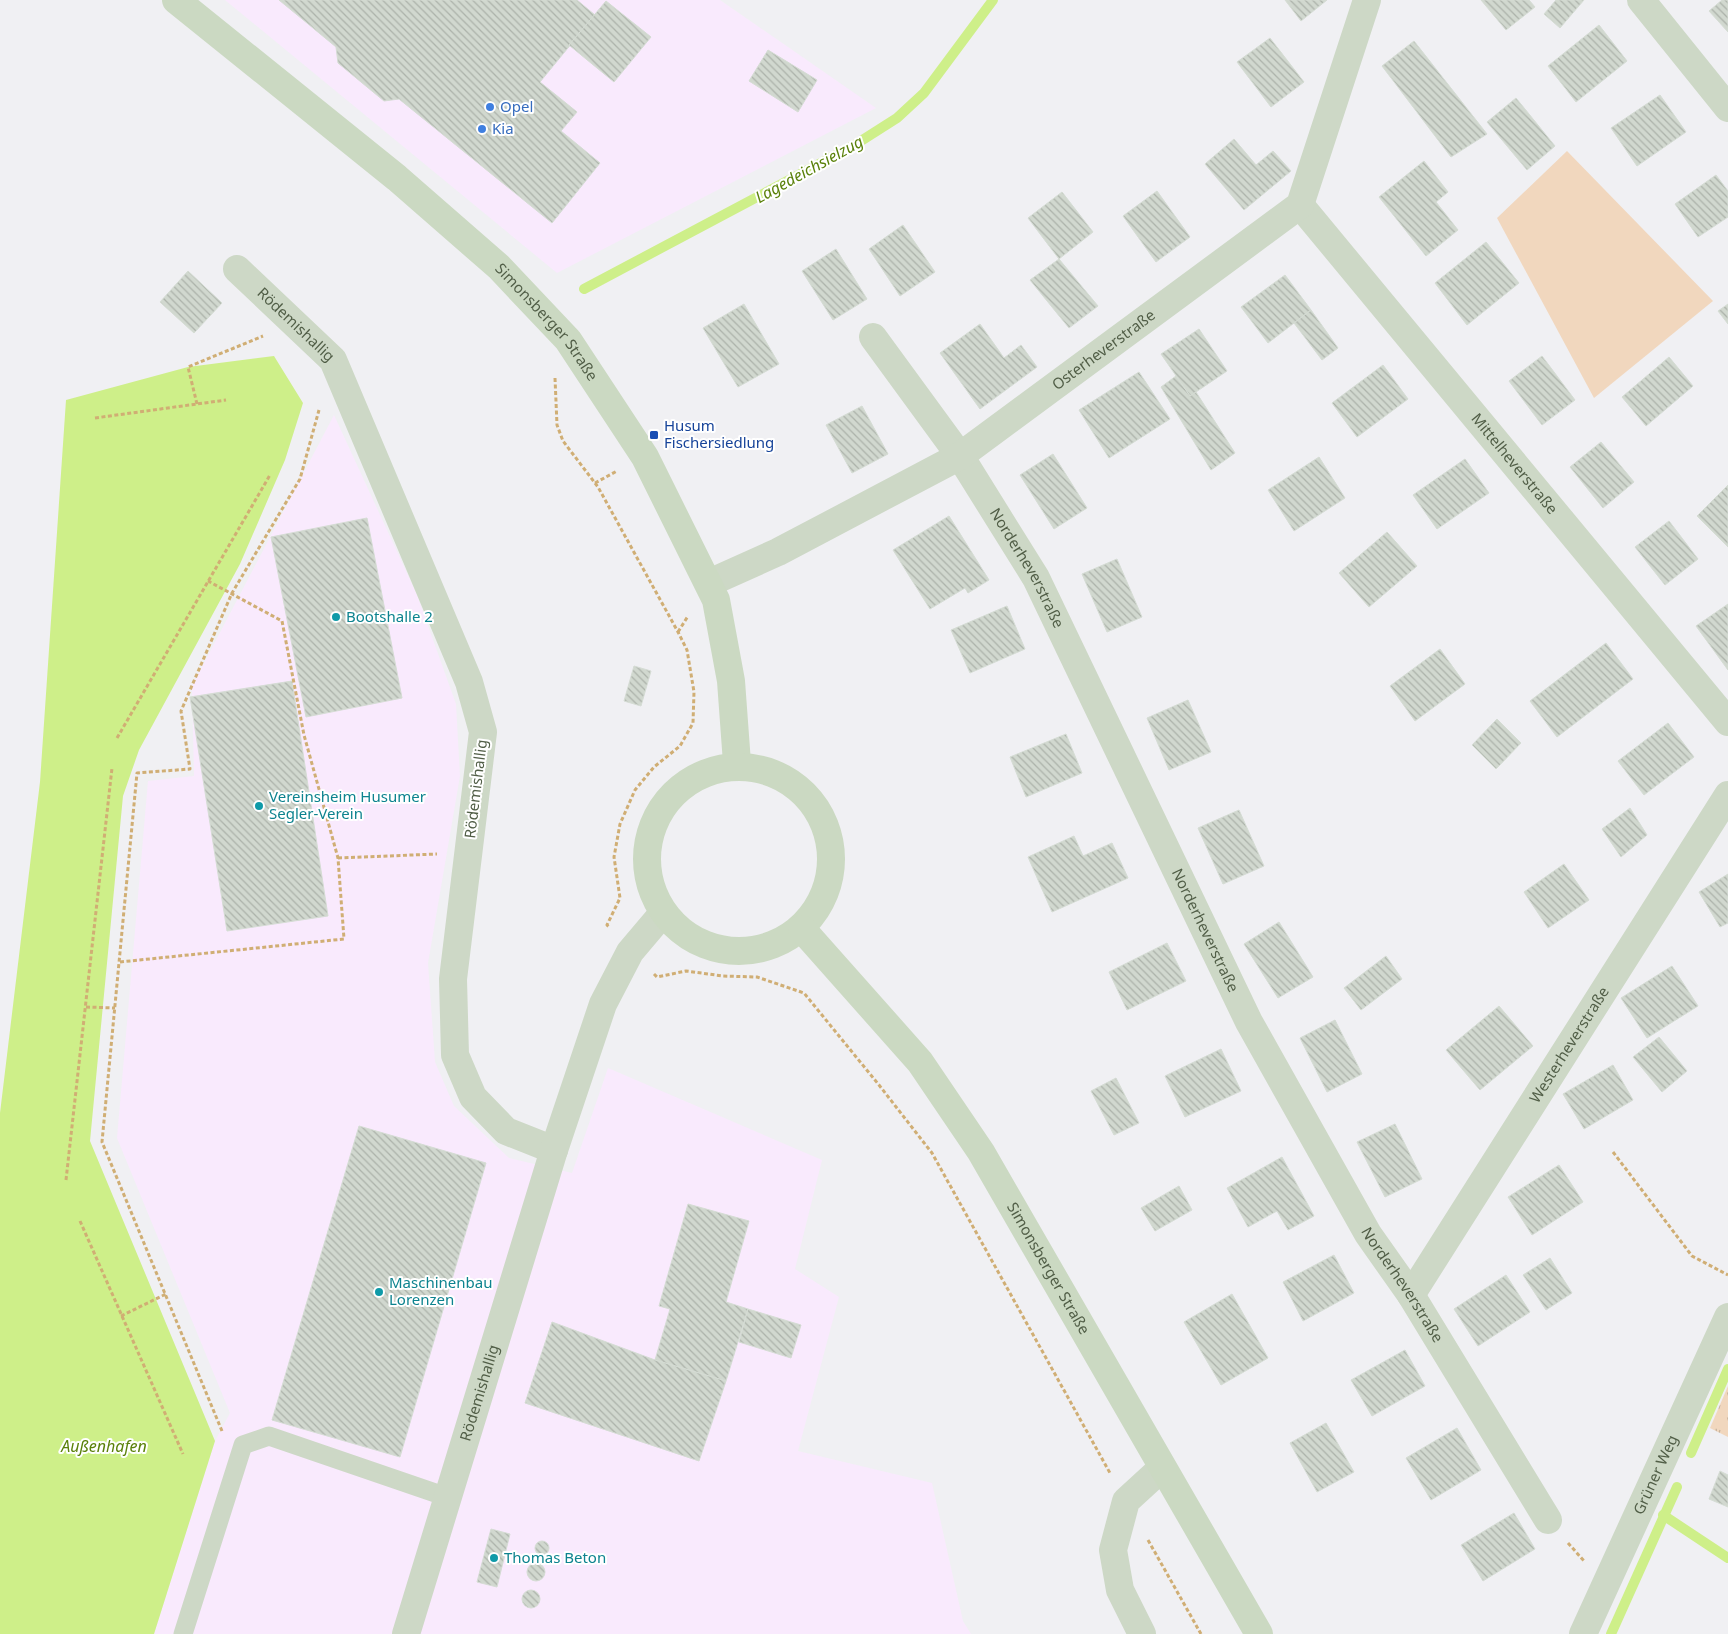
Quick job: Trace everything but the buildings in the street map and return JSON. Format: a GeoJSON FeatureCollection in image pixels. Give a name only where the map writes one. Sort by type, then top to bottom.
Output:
{"type":"FeatureCollection","features":[{"type":"Feature","properties":{"kind":"main road","name":"Simonsberger Straße"},"geometry":{"type":"LineString","coordinates":[[176,0],[397,178],[499,266],[568,340],[645,457],[716,600],[731,681],[737,764]]}},
{"type":"Feature","properties":{"kind":"main road"},"geometry":{"type":"LineString","coordinates":[[737,764],[774,773],[803,792],[823,820],[831,853],[827,887],[802,929],[786,939],[753,951],[719,950],[688,936],[663,913],[649,882],[648,874],[647,848],[657,815],[678,789],[708,771],[737,764]]}},
{"type":"Feature","properties":{"kind":"main road","name":"Simonsberger Straße"},"geometry":{"type":"LineString","coordinates":[[802,929],[920,1062],[976,1144],[1259,1634]]}},
{"type":"Feature","properties":{"kind":"street"},"geometry":{"type":"LineString","coordinates":[[1300,205],[1366,0]]}},
{"type":"Feature","properties":{"kind":"street"},"geometry":{"type":"LineString","coordinates":[[1640,0],[1728,108]]}},
{"type":"Feature","properties":{"kind":"street","name":"Osterheverstraße"},"geometry":{"type":"LineString","coordinates":[[708,583],[778,552],[960,456],[1300,205]]}},
{"type":"Feature","properties":{"kind":"street","name":"Mittelheverstraße"},"geometry":{"type":"LineString","coordinates":[[1300,205],[1728,722]]}},
{"type":"Feature","properties":{"kind":"street","name":"Rödemishallig"},"geometry":{"type":"LineString","coordinates":[[237,269],[333,360],[469,682],[483,732],[453,979],[455,1055],[473,1097],[506,1131],[554,1150]]}},
{"type":"Feature","properties":{"kind":"street","name":"Norderheverstraße"},"geometry":{"type":"LineString","coordinates":[[873,337],[960,456],[1036,578],[1249,1022],[1368,1234],[1411,1295],[1548,1520]]}},
{"type":"Feature","properties":{"kind":"street","name":"Westerheverstraße"},"geometry":{"type":"LineString","coordinates":[[1411,1295],[1728,795]]}},
{"type":"Feature","properties":{"kind":"street","name":"Rödemishallig"},"geometry":{"type":"LineString","coordinates":[[406,1634],[554,1150],[603,1004],[630,952],[663,913]]}},
{"type":"Feature","properties":{"kind":"street","name":"Grüner Weg"},"geometry":{"type":"LineString","coordinates":[[1583,1634],[1728,1316]]}},
{"type":"Feature","properties":{"kind":"street"},"geometry":{"type":"LineString","coordinates":[[1142,1634],[1120,1590],[1113,1550],[1126,1501],[1162,1468]]}},
{"type":"Feature","properties":{"kind":"lane"},"geometry":{"type":"LineString","coordinates":[[183,1634],[243,1445],[269,1436],[447,1497]]}},
{"type":"Feature","properties":{"kind":"path"},"geometry":{"type":"LineString","coordinates":[[197,404],[188,367],[260,335],[270,338]]}},
{"type":"Feature","properties":{"kind":"path"},"geometry":{"type":"LineString","coordinates":[[568,340],[555,370],[557,425],[563,440],[598,487],[678,632],[687,650],[694,692],[692,723],[680,746],[654,767],[635,790],[620,824],[614,857],[620,898],[607,925],[630,952],[657,977],[686,971],[722,976],[757,977],[804,993],[932,1153],[1201,1634]]}},
{"type":"Feature","properties":{"kind":"path"},"geometry":{"type":"LineString","coordinates":[[95,418],[226,400]]}},
{"type":"Feature","properties":{"kind":"path"},"geometry":{"type":"LineString","coordinates":[[225,1438],[102,1142],[137,773],[190,769],[181,711],[232,593],[300,478],[320,406]]}},
{"type":"Feature","properties":{"kind":"path"},"geometry":{"type":"LineString","coordinates":[[117,738],[270,475]]}},
{"type":"Feature","properties":{"kind":"path"},"geometry":{"type":"LineString","coordinates":[[120,962],[344,939],[338,858],[304,735],[282,621],[208,581]]}},
{"type":"Feature","properties":{"kind":"path"},"geometry":{"type":"LineString","coordinates":[[66,1180],[112,768]]}},
{"type":"Feature","properties":{"kind":"path"},"geometry":{"type":"LineString","coordinates":[[338,858],[468,852]]}},
{"type":"Feature","properties":{"kind":"path"},"geometry":{"type":"LineString","coordinates":[[86,1007],[115,1008]]}},
{"type":"Feature","properties":{"kind":"path"},"geometry":{"type":"LineString","coordinates":[[1613,1152],[1692,1256],[1728,1275]]}},
{"type":"Feature","properties":{"kind":"path"},"geometry":{"type":"LineString","coordinates":[[80,1221],[184,1454]]}},
{"type":"Feature","properties":{"kind":"path"},"geometry":{"type":"LineString","coordinates":[[121,1316],[166,1294]]}},
{"type":"Feature","properties":{"kind":"path"},"geometry":{"type":"LineString","coordinates":[[1548,1520],[1606,1586]]}},
{"type":"Feature","properties":{"kind":"shaded area"},"geometry":{"type":"Polygon","coordinates":[[[225,0],[720,0],[876,108],[557,273],[225,0]]]}},
{"type":"Feature","properties":{"kind":"shaded area"},"geometry":{"type":"Polygon","coordinates":[[[334,415],[417,595],[456,704],[460,776],[428,963],[435,1062],[454,1106],[509,1158],[572,1173],[608,1068],[822,1160],[795,1269],[839,1297],[798,1451],[932,1483],[963,1621],[971,1634],[154,1634],[215,1441],[230,1413],[117,1138],[148,781],[194,776],[192,686],[334,415]]]}},
{"type":"Feature","properties":{"kind":"green space"},"geometry":{"type":"Polygon","coordinates":[[[1567,151],[1713,301],[1594,398],[1497,218],[1567,151]]]}},
{"type":"Feature","properties":{"kind":"green space"},"geometry":{"type":"Polygon","coordinates":[[[1728,1386],[1728,1437],[1710,1428],[1728,1386]]]}},
{"type":"Feature","properties":{"kind":"water","name":"Außenhafen"},"geometry":{"type":"Polygon","coordinates":[[[274,356],[303,403],[285,460],[240,564],[139,750],[123,796],[90,1141],[215,1441],[154,1634],[0,1634],[0,1113],[40,782],[66,400],[188,367],[274,356]]]}},
{"type":"Feature","properties":{"kind":"waterway","name":"Lagedeichsielzug"},"geometry":{"type":"LineString","coordinates":[[584,289],[853,146],[897,118],[924,93],[993,0]]}},
{"type":"Feature","properties":{"kind":"waterway"},"geometry":{"type":"LineString","coordinates":[[1691,1453],[1728,1369]]}},
{"type":"Feature","properties":{"kind":"waterway"},"geometry":{"type":"LineString","coordinates":[[1611,1634],[1677,1487]]}},
{"type":"Feature","properties":{"kind":"waterway"},"geometry":{"type":"LineString","coordinates":[[1663,1515],[1728,1558]]}},
{"type":"Feature","properties":{"kind":"place","name":"Opel"},"geometry":{"type":"Point","coordinates":[490,107]}},
{"type":"Feature","properties":{"kind":"place","name":"Kia"},"geometry":{"type":"Point","coordinates":[482,129]}},
{"type":"Feature","properties":{"kind":"place","name":"Husum Fischersiedlung"},"geometry":{"type":"Point","coordinates":[654,435]}},
{"type":"Feature","properties":{"kind":"place","name":"Bootshalle 2"},"geometry":{"type":"Point","coordinates":[336,617]}},
{"type":"Feature","properties":{"kind":"place","name":"Vereinsheim Husumer Segler-Verein"},"geometry":{"type":"Point","coordinates":[259,806]}},
{"type":"Feature","properties":{"kind":"place","name":"Maschinenbau Lorenzen"},"geometry":{"type":"Point","coordinates":[379,1292]}},
{"type":"Feature","properties":{"kind":"place","name":"Thomas Beton"},"geometry":{"type":"Point","coordinates":[494,1558]}}]}
